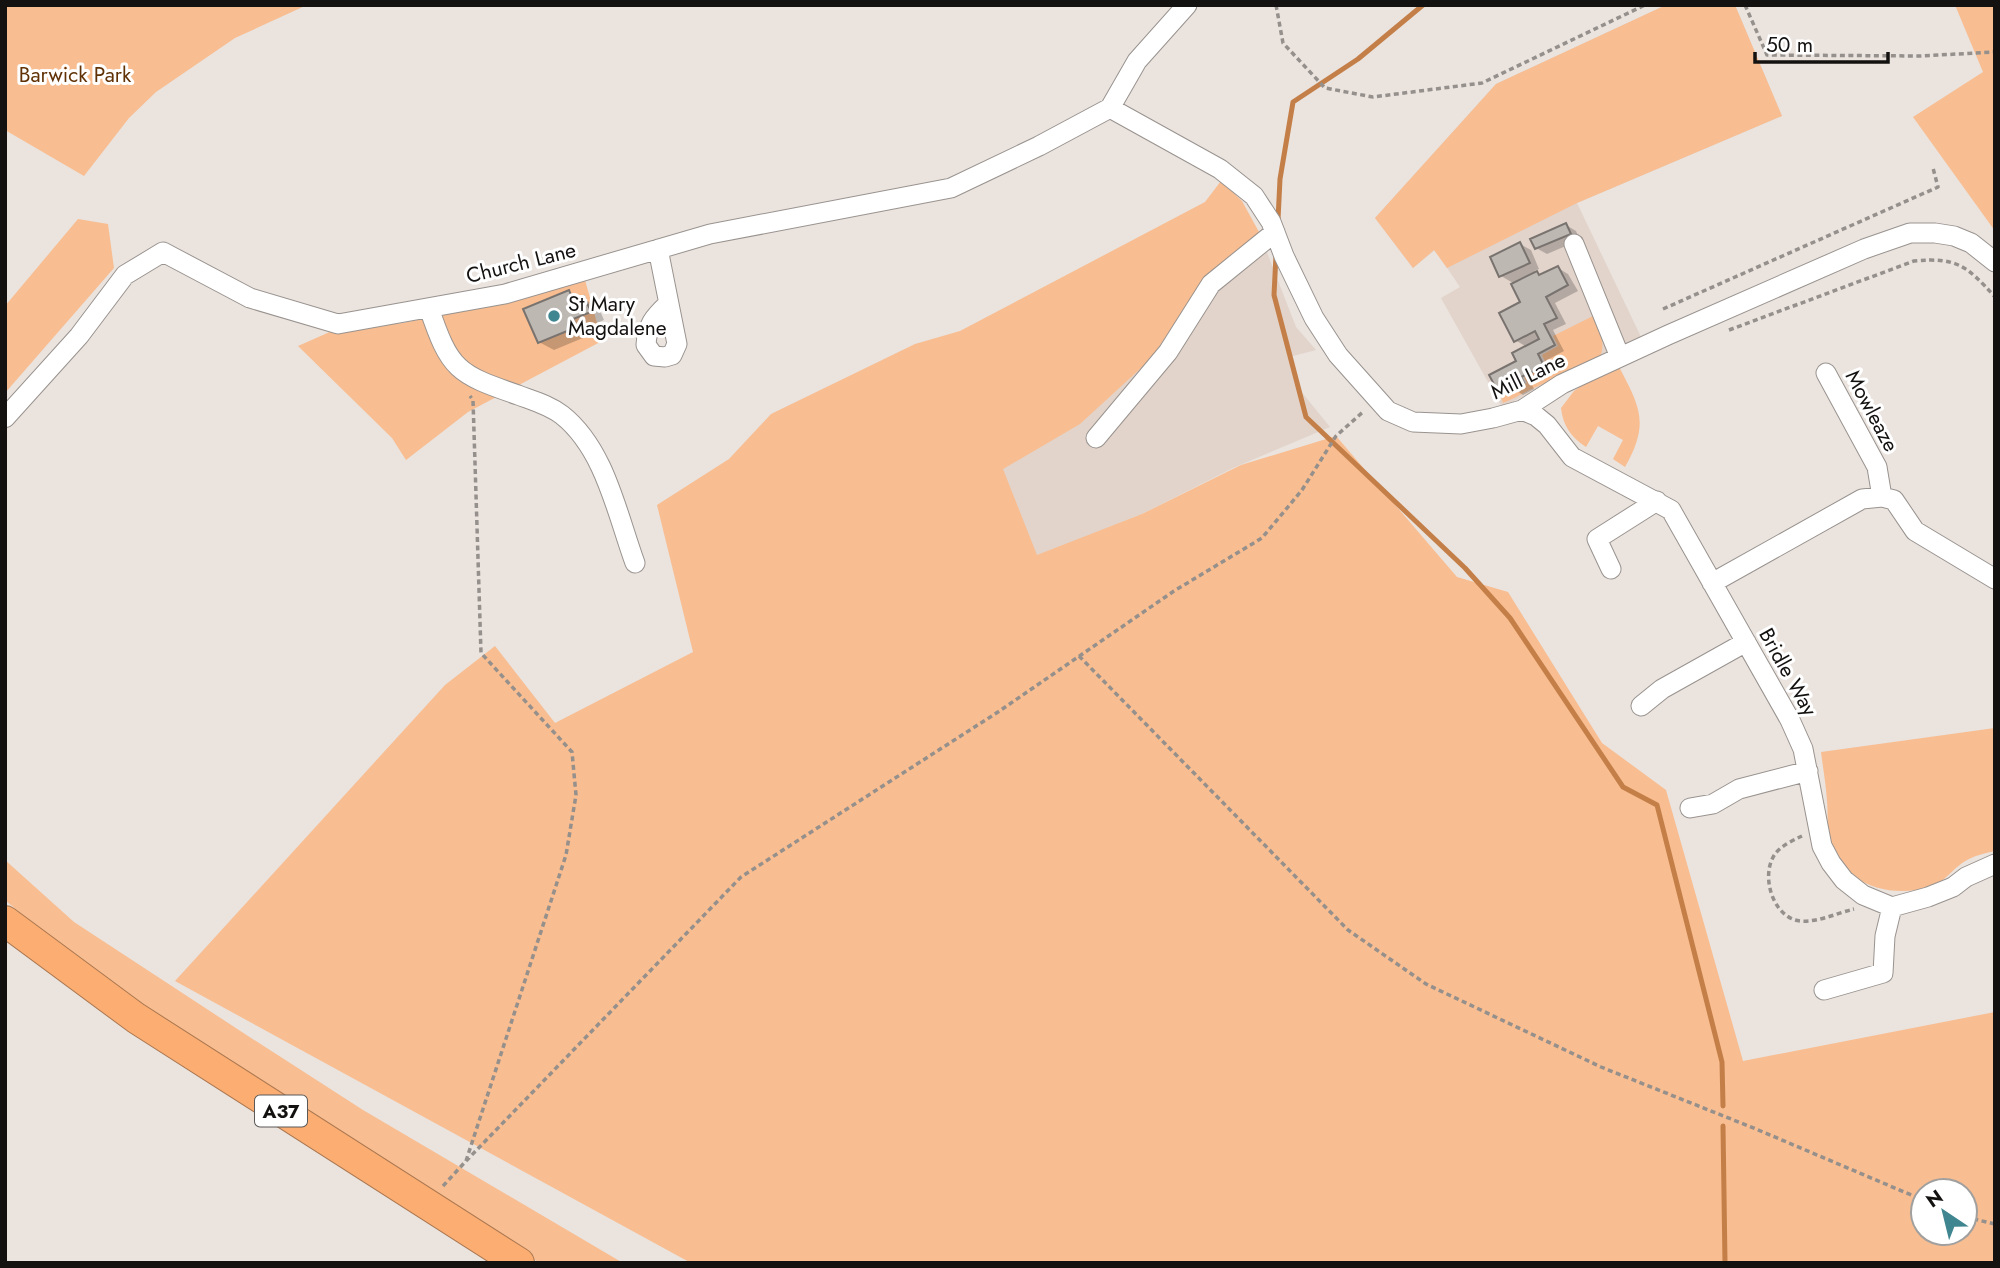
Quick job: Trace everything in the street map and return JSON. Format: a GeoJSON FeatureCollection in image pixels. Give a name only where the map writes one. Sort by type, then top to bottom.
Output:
{"type":"FeatureCollection","features":[{"type":"Feature","properties":{"kind":"highway","name":"A37"},"geometry":{"type":"LineString","coordinates":[[5,921],[136,1018],[519,1263]]}},
{"type":"Feature","properties":{"kind":"street"},"geometry":{"type":"LineString","coordinates":[[1110,108],[1137,61],[1187,5]]}},
{"type":"Feature","properties":{"kind":"street","name":"Mill Lane"},"geometry":{"type":"LineString","coordinates":[[1110,108],[1220,169],[1254,196],[1271,222],[1314,318],[1338,355],[1388,411],[1413,422],[1461,424],[1522,410],[1562,384],[1620,357],[1854,254],[1910,233],[1954,236],[1971,243],[1995,262]]}},
{"type":"Feature","properties":{"kind":"street","name":"Church Lane"},"geometry":{"type":"LineString","coordinates":[[5,418],[79,336],[125,275],[163,252],[250,298],[338,324],[505,294],[710,234],[951,188],[1110,108]]}},
{"type":"Feature","properties":{"kind":"street"},"geometry":{"type":"LineString","coordinates":[[1096,438],[1168,352],[1211,284],[1275,232]]}},
{"type":"Feature","properties":{"kind":"street"},"geometry":{"type":"LineString","coordinates":[[1574,244],[1620,357]]}},
{"type":"Feature","properties":{"kind":"street"},"geometry":{"type":"LineString","coordinates":[[658,249],[668,304]]}},
{"type":"Feature","properties":{"kind":"street"},"geometry":{"type":"LineString","coordinates":[[429,308],[442,343],[456,366],[475,380],[547,405],[582,434],[606,481],[635,563]]}},
{"type":"Feature","properties":{"kind":"street","name":"Mowleaze"},"geometry":{"type":"LineString","coordinates":[[1826,373],[1877,467],[1882,497]]}},
{"type":"Feature","properties":{"kind":"street","name":"Bridle Way"},"geometry":{"type":"LineString","coordinates":[[1522,410],[1547,425],[1572,457],[1671,510],[1790,720],[1803,749],[1818,830],[1822,846],[1831,863],[1844,880],[1868,897],[1892,907]]}},
{"type":"Feature","properties":{"kind":"street"},"geometry":{"type":"LineString","coordinates":[[1712,583],[1862,499],[1882,497],[1894,500],[1915,531],[1995,579]]}},
{"type":"Feature","properties":{"kind":"street"},"geometry":{"type":"LineString","coordinates":[[1611,569],[1597,539],[1657,502]]}},
{"type":"Feature","properties":{"kind":"street"},"geometry":{"type":"LineString","coordinates":[[1641,706],[1662,689],[1746,642]]}},
{"type":"Feature","properties":{"kind":"street"},"geometry":{"type":"LineString","coordinates":[[1690,808],[1713,804],[1739,789],[1808,771]]}},
{"type":"Feature","properties":{"kind":"street"},"geometry":{"type":"LineString","coordinates":[[1824,990],[1883,974],[1885,936],[1892,907],[1953,887],[1966,877],[1995,864]]}},
{"type":"Feature","properties":{"kind":"path"},"geometry":{"type":"LineString","coordinates":[[1276,5],[1283,43],[1325,88],[1373,97],[1482,83],[1645,5]]}},
{"type":"Feature","properties":{"kind":"path"},"geometry":{"type":"LineString","coordinates":[[1745,5],[1767,55],[1920,56],[1995,52]]}},
{"type":"Feature","properties":{"kind":"path"},"geometry":{"type":"LineString","coordinates":[[1663,309],[1938,187],[1933,168]]}},
{"type":"Feature","properties":{"kind":"path"},"geometry":{"type":"LineString","coordinates":[[1727,331],[1914,261],[1934,260],[1960,264],[1979,279],[1995,297]]}},
{"type":"Feature","properties":{"kind":"path"},"geometry":{"type":"LineString","coordinates":[[466,389],[473,400],[481,653],[572,752],[576,795],[566,855],[466,1161]]}},
{"type":"Feature","properties":{"kind":"path"},"geometry":{"type":"LineString","coordinates":[[427,1203],[741,877],[998,712],[1174,591],[1262,538],[1302,490],[1336,436],[1377,399]]}},
{"type":"Feature","properties":{"kind":"path"},"geometry":{"type":"LineString","coordinates":[[1079,656],[1348,930],[1426,984],[1601,1068],[1756,1129],[1909,1194]]}},
{"type":"Feature","properties":{"kind":"path"},"geometry":{"type":"LineString","coordinates":[[1818,830],[1791,841],[1775,854],[1769,872],[1773,900],[1779,910],[1794,919],[1807,921],[1858,908],[1868,897]]}},
{"type":"Feature","properties":{"kind":"shaded area"},"geometry":{"type":"Polygon","coordinates":[[[1666,5],[1735,5],[1782,116],[1577,203],[1641,337],[1502,407],[1441,298],[1460,287],[1435,250],[1413,268],[1375,218],[1496,84],[1666,5]]]}},
{"type":"Feature","properties":{"kind":"shaded area"},"geometry":{"type":"Polygon","coordinates":[[[1259,232],[1296,327],[1316,350],[1289,357],[1295,384],[1330,427],[1233,468],[1142,514],[1037,556],[996,473],[1198,287],[1243,252],[1259,232]]]}},
{"type":"Feature","properties":{"kind":"green space","name":"Barwick Park"},"geometry":{"type":"Polygon","coordinates":[[[5,5],[307,5],[235,38],[156,92],[129,118],[84,176],[5,130],[5,5]]]}},
{"type":"Feature","properties":{"kind":"green space"},"geometry":{"type":"Polygon","coordinates":[[[1666,5],[1735,5],[1782,116],[1577,203],[1447,268],[1434,250],[1413,268],[1375,218],[1496,84],[1666,5]]]}},
{"type":"Feature","properties":{"kind":"green space"},"geometry":{"type":"Polygon","coordinates":[[[1955,5],[1995,5],[1995,231],[1913,117],[1983,72],[1955,5]]]}},
{"type":"Feature","properties":{"kind":"green space"},"geometry":{"type":"Polygon","coordinates":[[[1221,181],[1242,201],[1259,232],[1243,252],[1198,287],[1152,358],[1080,424],[1003,469],[1037,555],[1142,514],[1241,465],[1336,436],[1457,577],[1508,592],[1602,743],[1666,790],[1743,1061],[1995,1012],[1995,1263],[691,1263],[175,981],[445,685],[495,646],[555,723],[693,652],[657,505],[729,459],[771,414],[915,344],[960,331],[1205,202],[1221,181]]]}},
{"type":"Feature","properties":{"kind":"green space"},"geometry":{"type":"Polygon","coordinates":[[[78,219],[108,224],[114,268],[5,393],[5,306],[78,219]]]}},
{"type":"Feature","properties":{"kind":"green space"},"geometry":{"type":"Polygon","coordinates":[[[585,280],[602,341],[468,412],[406,460],[392,438],[298,346],[332,331],[403,323],[523,297],[585,280]]]}},
{"type":"Feature","properties":{"kind":"green space"},"geometry":{"type":"Polygon","coordinates":[[[1595,315],[1602,348],[1594,363],[1503,403],[1500,394],[1527,383],[1524,377],[1547,366],[1542,355],[1558,346],[1553,336],[1595,315]]]}},
{"type":"Feature","properties":{"kind":"green space"},"geometry":{"type":"Polygon","coordinates":[[[1618,365],[1632,392],[1640,426],[1633,452],[1625,467],[1613,459],[1623,440],[1598,426],[1586,447],[1569,430],[1561,408],[1580,387],[1578,382],[1618,365]]]}},
{"type":"Feature","properties":{"kind":"green space"},"geometry":{"type":"Polygon","coordinates":[[[1995,728],[1995,851],[1964,862],[1936,885],[1913,890],[1881,889],[1853,875],[1842,864],[1829,833],[1821,752],[1995,728]]]}},
{"type":"Feature","properties":{"kind":"green space"},"geometry":{"type":"Polygon","coordinates":[[[5,860],[74,922],[248,1036],[363,1110],[623,1263],[540,1263],[326,1130],[72,957],[5,900],[5,860]]]}},
{"type":"Feature","properties":{"kind":"building"},"geometry":{"type":"Polygon","coordinates":[[[1566,223],[1571,234],[1535,249],[1530,239],[1566,223]]]}},
{"type":"Feature","properties":{"kind":"building"},"geometry":{"type":"Polygon","coordinates":[[[1520,242],[1530,263],[1499,277],[1490,257],[1520,242]]]}},
{"type":"Feature","properties":{"kind":"building"},"geometry":{"type":"Polygon","coordinates":[[[1558,266],[1568,285],[1546,297],[1557,318],[1544,324],[1555,345],[1538,354],[1544,366],[1521,377],[1524,383],[1511,390],[1508,384],[1497,390],[1489,375],[1516,361],[1512,353],[1539,339],[1535,331],[1514,342],[1499,313],[1520,302],[1511,284],[1537,271],[1539,275],[1558,266]]]}},
{"type":"Feature","properties":{"kind":"building","name":"St Mary Magdalene"},"geometry":{"type":"Polygon","coordinates":[[[569,290],[573,300],[584,296],[591,312],[573,319],[577,327],[538,343],[523,309],[569,290]]]}},
{"type":"Feature","properties":{"kind":"waterway"},"geometry":{"type":"LineString","coordinates":[[1278,220],[1280,179],[1293,102],[1358,59],[1423,5]]}},
{"type":"Feature","properties":{"kind":"waterway"},"geometry":{"type":"LineString","coordinates":[[1276,255],[1274,295],[1306,417],[1465,568],[1510,618],[1623,787],[1657,805],[1722,1062],[1723,1106]]}},
{"type":"Feature","properties":{"kind":"waterway"},"geometry":{"type":"LineString","coordinates":[[1723,1126],[1725,1263]]}},
{"type":"Feature","properties":{"kind":"place","name":"St Mary Magdalene"},"geometry":{"type":"Point","coordinates":[554,316]}}]}
